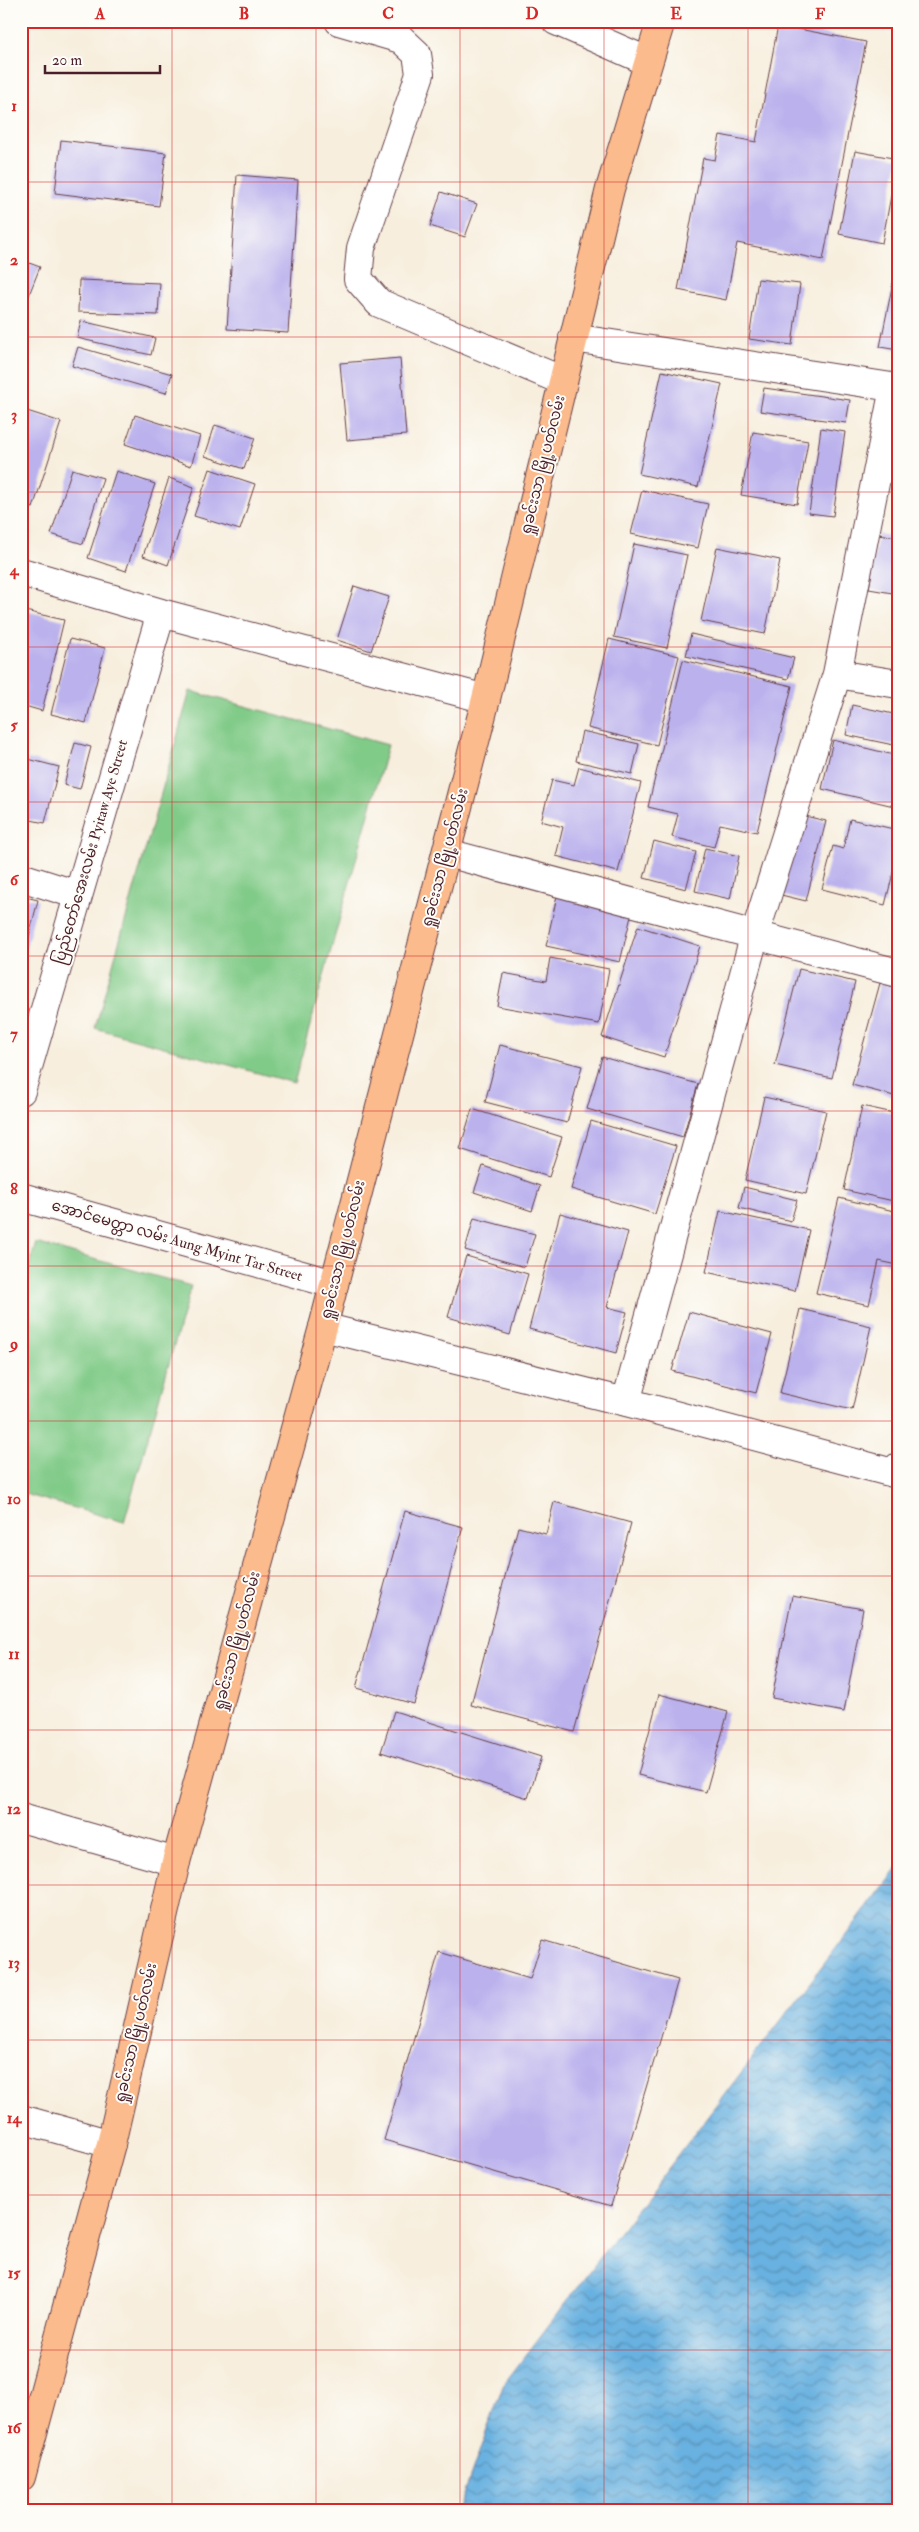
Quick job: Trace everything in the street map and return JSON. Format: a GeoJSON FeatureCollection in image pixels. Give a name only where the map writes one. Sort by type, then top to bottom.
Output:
{"type":"FeatureCollection","features":[{"type":"Feature","properties":{"kind":"main road","name":"ရှုခင်းသာ မြို့ပတ်လမ်း"},"geometry":{"type":"LineString","coordinates":[[21,2477],[28,2419],[111,2144],[176,1862],[323,1328],[447,853],[610,189],[647,61],[661,21]]}},
{"type":"Feature","properties":{"kind":"street"},"geometry":{"type":"LineString","coordinates":[[339,21],[401,39],[417,54],[420,74],[360,248],[358,279],[379,303],[563,381]]}},
{"type":"Feature","properties":{"kind":"street"},"geometry":{"type":"LineString","coordinates":[[556,21],[647,61]]}},
{"type":"Feature","properties":{"kind":"street"},"geometry":{"type":"LineString","coordinates":[[573,338],[896,388],[837,674],[755,934],[626,1402]]}},
{"type":"Feature","properties":{"kind":"street"},"geometry":{"type":"LineString","coordinates":[[21,572],[161,613],[486,699]]}},
{"type":"Feature","properties":{"kind":"street","name":"ပြည်တော်အေးလမ်း Pyitaw Aye Street"},"geometry":{"type":"LineString","coordinates":[[21,1092],[161,613]]}},
{"type":"Feature","properties":{"kind":"street"},"geometry":{"type":"LineString","coordinates":[[837,674],[898,684]]}},
{"type":"Feature","properties":{"kind":"street"},"geometry":{"type":"LineString","coordinates":[[447,853],[898,973]]}},
{"type":"Feature","properties":{"kind":"street"},"geometry":{"type":"LineString","coordinates":[[21,877],[78,895]]}},
{"type":"Feature","properties":{"kind":"street","name":"အောင်မေတ္တာ လမ်း Aung Myint Tar Street"},"geometry":{"type":"LineString","coordinates":[[21,1197],[334,1284]]}},
{"type":"Feature","properties":{"kind":"street"},"geometry":{"type":"LineString","coordinates":[[323,1328],[626,1402],[893,1473],[898,1467]]}},
{"type":"Feature","properties":{"kind":"street"},"geometry":{"type":"LineString","coordinates":[[21,1818],[176,1862]]}},
{"type":"Feature","properties":{"kind":"street"},"geometry":{"type":"LineString","coordinates":[[21,2119],[111,2144]]}},
{"type":"Feature","properties":{"kind":"green space"},"geometry":{"type":"Polygon","coordinates":[[[190,691],[388,745],[294,1083],[95,1028],[190,691]]]}},
{"type":"Feature","properties":{"kind":"green space"},"geometry":{"type":"Polygon","coordinates":[[[36,1243],[191,1286],[124,1522],[21,1493],[21,1293],[36,1243]]]}},
{"type":"Feature","properties":{"kind":"water"},"geometry":{"type":"Polygon","coordinates":[[[898,1867],[898,2511],[458,2511],[503,2385],[898,1867]]]}},
{"type":"Feature","properties":{"kind":"building"},"geometry":{"type":"Polygon","coordinates":[[[778,25],[866,42],[823,260],[737,243],[726,300],[678,290],[703,158],[715,160],[720,135],[756,142],[778,25]]]}},
{"type":"Feature","properties":{"kind":"building"},"geometry":{"type":"Polygon","coordinates":[[[61,140],[166,153],[159,206],[55,193],[61,140]]]}},
{"type":"Feature","properties":{"kind":"building"},"geometry":{"type":"Polygon","coordinates":[[[855,151],[898,159],[882,243],[839,234],[855,151]]]}},
{"type":"Feature","properties":{"kind":"building"},"geometry":{"type":"Polygon","coordinates":[[[237,175],[298,180],[288,333],[227,329],[237,175]]]}},
{"type":"Feature","properties":{"kind":"building"},"geometry":{"type":"Polygon","coordinates":[[[441,192],[477,204],[465,237],[430,226],[441,192]]]}},
{"type":"Feature","properties":{"kind":"building"},"geometry":{"type":"Polygon","coordinates":[[[21,260],[40,267],[21,315],[21,260]]]}},
{"type":"Feature","properties":{"kind":"building"},"geometry":{"type":"Polygon","coordinates":[[[898,262],[898,350],[880,347],[898,262]]]}},
{"type":"Feature","properties":{"kind":"building"},"geometry":{"type":"Polygon","coordinates":[[[758,279],[800,284],[792,345],[749,339],[758,279]]]}},
{"type":"Feature","properties":{"kind":"building"},"geometry":{"type":"Polygon","coordinates":[[[79,280],[160,283],[158,315],[78,312],[79,280]]]}},
{"type":"Feature","properties":{"kind":"building"},"geometry":{"type":"Polygon","coordinates":[[[81,321],[155,338],[151,355],[77,338],[81,321]]]}},
{"type":"Feature","properties":{"kind":"building"},"geometry":{"type":"Polygon","coordinates":[[[78,347],[172,374],[166,393],[72,366],[78,347]]]}},
{"type":"Feature","properties":{"kind":"building"},"geometry":{"type":"Polygon","coordinates":[[[400,358],[406,435],[347,440],[340,363],[400,358]]]}},
{"type":"Feature","properties":{"kind":"building"},"geometry":{"type":"Polygon","coordinates":[[[662,371],[722,384],[698,487],[639,474],[662,371]]]}},
{"type":"Feature","properties":{"kind":"building"},"geometry":{"type":"Polygon","coordinates":[[[764,388],[850,400],[846,423],[760,411],[764,388]]]}},
{"type":"Feature","properties":{"kind":"building"},"geometry":{"type":"Polygon","coordinates":[[[21,409],[61,422],[33,508],[21,504],[21,409]]]}},
{"type":"Feature","properties":{"kind":"building"},"geometry":{"type":"Polygon","coordinates":[[[135,415],[200,436],[191,466],[125,444],[135,415]]]}},
{"type":"Feature","properties":{"kind":"building"},"geometry":{"type":"Polygon","coordinates":[[[215,425],[255,438],[244,469],[205,456],[215,425]]]}},
{"type":"Feature","properties":{"kind":"building"},"geometry":{"type":"Polygon","coordinates":[[[821,428],[845,432],[833,516],[809,513],[821,428]]]}},
{"type":"Feature","properties":{"kind":"building"},"geometry":{"type":"Polygon","coordinates":[[[753,432],[808,441],[797,504],[741,495],[753,432]]]}},
{"type":"Feature","properties":{"kind":"building"},"geometry":{"type":"Polygon","coordinates":[[[72,469],[103,478],[83,544],[51,534],[72,469]]]}},
{"type":"Feature","properties":{"kind":"building"},"geometry":{"type":"Polygon","coordinates":[[[210,469],[255,484],[240,530],[194,516],[210,469]]]}},
{"type":"Feature","properties":{"kind":"building"},"geometry":{"type":"Polygon","coordinates":[[[116,471],[155,484],[126,571],[88,558],[116,471]]]}},
{"type":"Feature","properties":{"kind":"building"},"geometry":{"type":"Polygon","coordinates":[[[169,478],[194,487],[168,565],[143,556],[169,478]]]}},
{"type":"Feature","properties":{"kind":"building"},"geometry":{"type":"Polygon","coordinates":[[[642,490],[708,504],[698,548],[631,534],[642,490]]]}},
{"type":"Feature","properties":{"kind":"building"},"geometry":{"type":"Polygon","coordinates":[[[878,534],[898,537],[898,594],[869,589],[878,534]]]}},
{"type":"Feature","properties":{"kind":"building"},"geometry":{"type":"Polygon","coordinates":[[[634,544],[687,555],[667,648],[614,637],[634,544]]]}},
{"type":"Feature","properties":{"kind":"building"},"geometry":{"type":"Polygon","coordinates":[[[717,547],[780,560],[765,634],[701,621],[717,547]]]}},
{"type":"Feature","properties":{"kind":"building"},"geometry":{"type":"Polygon","coordinates":[[[354,586],[389,597],[371,651],[337,640],[354,586]]]}},
{"type":"Feature","properties":{"kind":"building"},"geometry":{"type":"Polygon","coordinates":[[[21,610],[64,620],[42,711],[21,705],[21,610]]]}},
{"type":"Feature","properties":{"kind":"building"},"geometry":{"type":"Polygon","coordinates":[[[691,634],[794,658],[788,679],[686,656],[691,634]]]}},
{"type":"Feature","properties":{"kind":"building"},"geometry":{"type":"Polygon","coordinates":[[[70,639],[105,648],[86,723],[51,714],[70,639]]]}},
{"type":"Feature","properties":{"kind":"building"},"geometry":{"type":"Polygon","coordinates":[[[609,639],[679,656],[657,745],[588,728],[609,639]]]}},
{"type":"Feature","properties":{"kind":"building"},"geometry":{"type":"Polygon","coordinates":[[[683,660],[792,686],[757,832],[720,824],[714,847],[672,837],[678,814],[648,807],[683,660]]]}},
{"type":"Feature","properties":{"kind":"building"},"geometry":{"type":"Polygon","coordinates":[[[852,705],[898,715],[898,746],[846,735],[852,705]]]}},
{"type":"Feature","properties":{"kind":"building"},"geometry":{"type":"Polygon","coordinates":[[[582,731],[639,744],[632,774],[576,761],[582,731]]]}},
{"type":"Feature","properties":{"kind":"building"},"geometry":{"type":"Polygon","coordinates":[[[833,740],[898,756],[898,807],[822,789],[833,740]]]}},
{"type":"Feature","properties":{"kind":"building"},"geometry":{"type":"Polygon","coordinates":[[[75,743],[91,747],[80,789],[64,785],[75,743]]]}},
{"type":"Feature","properties":{"kind":"building"},"geometry":{"type":"Polygon","coordinates":[[[28,759],[59,767],[45,823],[21,818],[21,785],[28,759]]]}},
{"type":"Feature","properties":{"kind":"building"},"geometry":{"type":"Polygon","coordinates":[[[579,767],[641,783],[618,872],[556,856],[563,827],[541,821],[552,780],[574,785],[579,767]]]}},
{"type":"Feature","properties":{"kind":"building"},"geometry":{"type":"Polygon","coordinates":[[[797,814],[826,821],[806,901],[777,894],[797,814]]]}},
{"type":"Feature","properties":{"kind":"building"},"geometry":{"type":"Polygon","coordinates":[[[850,819],[898,830],[898,853],[885,905],[822,889],[833,846],[843,849],[850,819]]]}},
{"type":"Feature","properties":{"kind":"building"},"geometry":{"type":"Polygon","coordinates":[[[654,841],[696,852],[686,889],[644,878],[654,841]]]}},
{"type":"Feature","properties":{"kind":"building"},"geometry":{"type":"Polygon","coordinates":[[[705,848],[739,856],[730,899],[695,891],[705,848]]]}},
{"type":"Feature","properties":{"kind":"building"},"geometry":{"type":"Polygon","coordinates":[[[21,896],[38,900],[22,964],[21,964],[21,896]]]}},
{"type":"Feature","properties":{"kind":"building"},"geometry":{"type":"Polygon","coordinates":[[[557,896],[632,912],[620,962],[546,946],[557,896]]]}},
{"type":"Feature","properties":{"kind":"building"},"geometry":{"type":"Polygon","coordinates":[[[898,909],[898,922],[894,921],[898,909]]]}},
{"type":"Feature","properties":{"kind":"building"},"geometry":{"type":"Polygon","coordinates":[[[638,926],[700,946],[664,1057],[602,1037],[638,926]]]}},
{"type":"Feature","properties":{"kind":"building"},"geometry":{"type":"Polygon","coordinates":[[[550,958],[609,969],[599,1024],[497,1006],[503,973],[546,981],[550,958]]]}},
{"type":"Feature","properties":{"kind":"building"},"geometry":{"type":"Polygon","coordinates":[[[799,969],[855,982],[832,1078],[775,1065],[799,969]]]}},
{"type":"Feature","properties":{"kind":"building"},"geometry":{"type":"Polygon","coordinates":[[[880,983],[898,988],[898,1097],[852,1085],[880,983]]]}},
{"type":"Feature","properties":{"kind":"building"},"geometry":{"type":"Polygon","coordinates":[[[500,1045],[582,1066],[567,1123],[485,1102],[500,1045]]]}},
{"type":"Feature","properties":{"kind":"building"},"geometry":{"type":"Polygon","coordinates":[[[602,1057],[698,1084],[683,1137],[587,1109],[602,1057]]]}},
{"type":"Feature","properties":{"kind":"building"},"geometry":{"type":"Polygon","coordinates":[[[764,1097],[826,1111],[806,1194],[745,1180],[764,1097]]]}},
{"type":"Feature","properties":{"kind":"building"},"geometry":{"type":"Polygon","coordinates":[[[862,1106],[898,1114],[898,1202],[844,1190],[862,1106]]]}},
{"type":"Feature","properties":{"kind":"building"},"geometry":{"type":"Polygon","coordinates":[[[472,1109],[562,1137],[549,1177],[460,1149],[472,1109]]]}},
{"type":"Feature","properties":{"kind":"building"},"geometry":{"type":"Polygon","coordinates":[[[591,1121],[676,1146],[655,1214],[571,1189],[591,1121]]]}},
{"type":"Feature","properties":{"kind":"building"},"geometry":{"type":"Polygon","coordinates":[[[483,1166],[540,1186],[532,1211],[474,1192],[483,1166]]]}},
{"type":"Feature","properties":{"kind":"building"},"geometry":{"type":"Polygon","coordinates":[[[744,1187],[797,1200],[791,1221],[739,1208],[744,1187]]]}},
{"type":"Feature","properties":{"kind":"building"},"geometry":{"type":"Polygon","coordinates":[[[839,1198],[898,1212],[898,1265],[879,1261],[869,1305],[816,1293],[839,1198]]]}},
{"type":"Feature","properties":{"kind":"building"},"geometry":{"type":"Polygon","coordinates":[[[720,1211],[809,1230],[795,1291],[706,1272],[720,1211]]]}},
{"type":"Feature","properties":{"kind":"building"},"geometry":{"type":"Polygon","coordinates":[[[560,1213],[628,1232],[607,1307],[627,1312],[616,1353],[529,1329],[560,1213]]]}},
{"type":"Feature","properties":{"kind":"building"},"geometry":{"type":"Polygon","coordinates":[[[474,1218],[535,1234],[525,1267],[465,1250],[474,1218]]]}},
{"type":"Feature","properties":{"kind":"building"},"geometry":{"type":"Polygon","coordinates":[[[466,1256],[528,1274],[510,1335],[448,1317],[466,1256]]]}},
{"type":"Feature","properties":{"kind":"building"},"geometry":{"type":"Polygon","coordinates":[[[800,1309],[871,1326],[852,1410],[780,1393],[800,1309]]]}},
{"type":"Feature","properties":{"kind":"building"},"geometry":{"type":"Polygon","coordinates":[[[689,1312],[772,1334],[756,1393],[672,1371],[689,1312]]]}},
{"type":"Feature","properties":{"kind":"building"},"geometry":{"type":"Polygon","coordinates":[[[554,1502],[631,1523],[574,1732],[471,1705],[518,1527],[546,1534],[554,1502]]]}},
{"type":"Feature","properties":{"kind":"building"},"geometry":{"type":"Polygon","coordinates":[[[405,1511],[463,1527],[414,1704],[356,1688],[405,1511]]]}},
{"type":"Feature","properties":{"kind":"building"},"geometry":{"type":"Polygon","coordinates":[[[792,1596],[863,1609],[844,1712],[772,1698],[792,1596]]]}},
{"type":"Feature","properties":{"kind":"building"},"geometry":{"type":"Polygon","coordinates":[[[659,1694],[728,1712],[706,1792],[638,1775],[659,1694]]]}},
{"type":"Feature","properties":{"kind":"building"},"geometry":{"type":"Polygon","coordinates":[[[394,1711],[541,1757],[528,1798],[381,1752],[394,1711]]]}},
{"type":"Feature","properties":{"kind":"building"},"geometry":{"type":"Polygon","coordinates":[[[542,1940],[678,1980],[611,2206],[384,2140],[439,1952],[530,1979],[542,1940]]]}}]}
